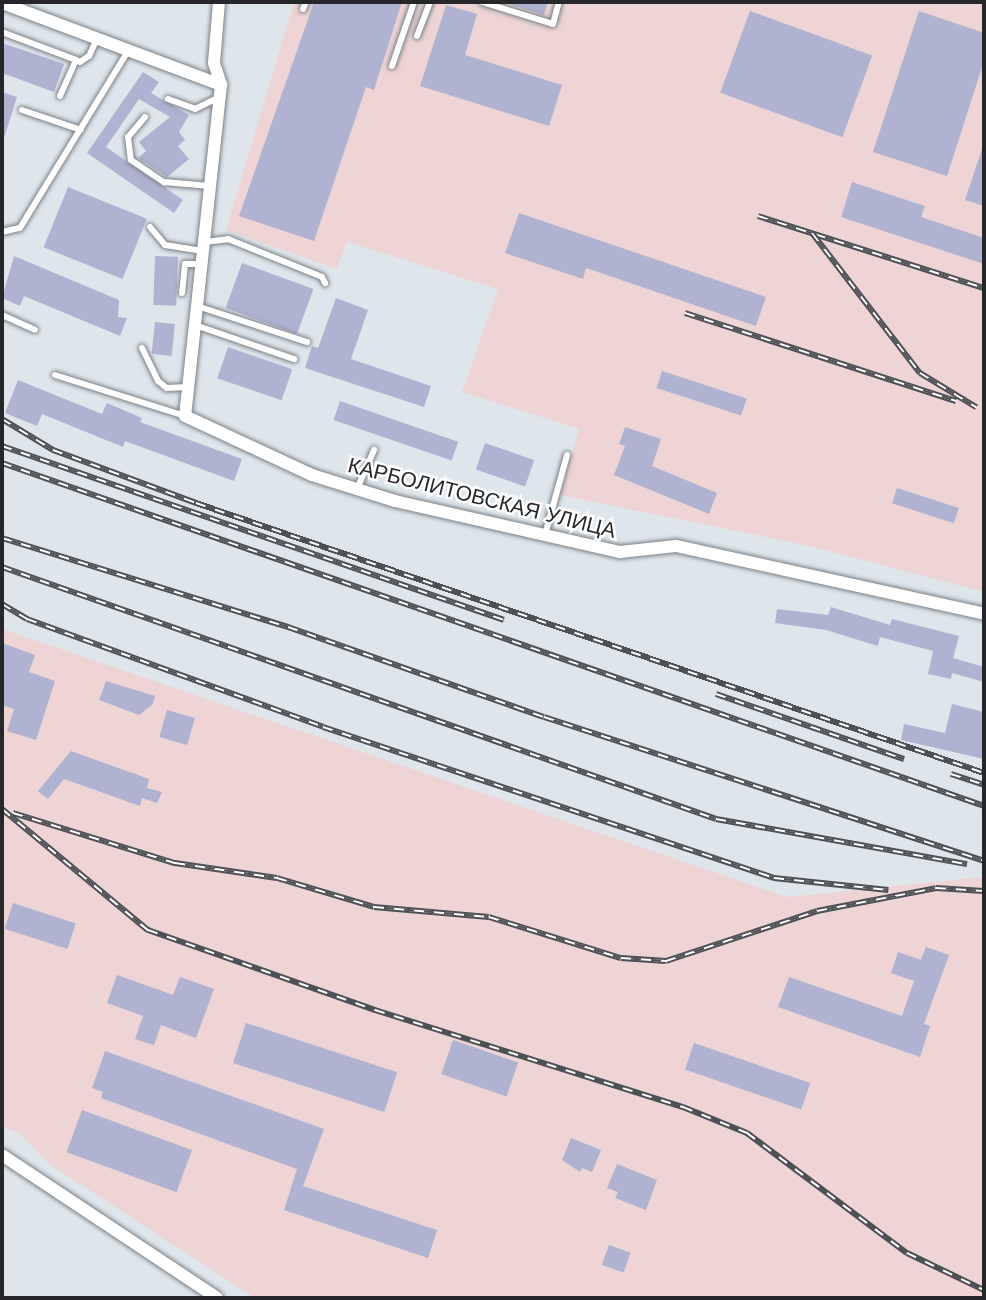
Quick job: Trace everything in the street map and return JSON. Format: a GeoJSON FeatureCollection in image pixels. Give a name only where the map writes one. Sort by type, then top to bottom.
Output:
{"type":"FeatureCollection","features":[{"type":"Feature","properties":{"kind":"street"},"geometry":{"type":"LineString","coordinates":[[185,416],[220,91],[214,63],[219,2]]}},
{"type":"Feature","properties":{"kind":"street"},"geometry":{"type":"LineString","coordinates":[[2,3],[128,51],[220,91]]}},
{"type":"Feature","properties":{"kind":"street","name":"КАРБОЛИТОВСКАЯ УЛИЦА"},"geometry":{"type":"LineString","coordinates":[[185,416],[312,475],[357,489],[620,552],[676,547],[984,614]]}},
{"type":"Feature","properties":{"kind":"street"},"geometry":{"type":"LineString","coordinates":[[2,1155],[218,1298]]}},
{"type":"Feature","properties":{"kind":"lane"},"geometry":{"type":"LineString","coordinates":[[392,66],[414,2]]}},
{"type":"Feature","properties":{"kind":"lane"},"geometry":{"type":"LineString","coordinates":[[417,36],[430,2]]}},
{"type":"Feature","properties":{"kind":"lane"},"geometry":{"type":"LineString","coordinates":[[482,2],[553,23],[559,2]]}},
{"type":"Feature","properties":{"kind":"lane"},"geometry":{"type":"LineString","coordinates":[[2,32],[80,62],[89,56],[97,39]]}},
{"type":"Feature","properties":{"kind":"lane"},"geometry":{"type":"LineString","coordinates":[[2,232],[20,228],[128,51]]}},
{"type":"Feature","properties":{"kind":"lane"},"geometry":{"type":"LineString","coordinates":[[60,96],[76,60]]}},
{"type":"Feature","properties":{"kind":"lane"},"geometry":{"type":"LineString","coordinates":[[169,99],[195,109],[220,91]]}},
{"type":"Feature","properties":{"kind":"lane"},"geometry":{"type":"LineString","coordinates":[[22,110],[81,130]]}},
{"type":"Feature","properties":{"kind":"lane"},"geometry":{"type":"LineString","coordinates":[[145,117],[128,137],[131,160],[164,182],[210,186]]}},
{"type":"Feature","properties":{"kind":"lane"},"geometry":{"type":"LineString","coordinates":[[150,227],[165,245],[203,252]]}},
{"type":"Feature","properties":{"kind":"lane"},"geometry":{"type":"LineString","coordinates":[[182,293],[185,264],[228,239],[322,277],[325,284]]}},
{"type":"Feature","properties":{"kind":"lane"},"geometry":{"type":"LineString","coordinates":[[197,306],[307,342]]}},
{"type":"Feature","properties":{"kind":"lane"},"geometry":{"type":"LineString","coordinates":[[2,315],[35,330]]}},
{"type":"Feature","properties":{"kind":"lane"},"geometry":{"type":"LineString","coordinates":[[195,325],[294,359]]}},
{"type":"Feature","properties":{"kind":"lane"},"geometry":{"type":"LineString","coordinates":[[142,348],[158,381],[167,388],[188,387]]}},
{"type":"Feature","properties":{"kind":"lane"},"geometry":{"type":"LineString","coordinates":[[55,375],[185,416]]}},
{"type":"Feature","properties":{"kind":"lane"},"geometry":{"type":"LineString","coordinates":[[357,489],[374,450]]}},
{"type":"Feature","properties":{"kind":"lane"},"geometry":{"type":"LineString","coordinates":[[545,535],[567,455]]}},
{"type":"Feature","properties":{"kind":"shaded area"},"geometry":{"type":"Polygon","coordinates":[[[294,2],[984,2],[984,592],[809,546],[560,495],[579,429],[462,392],[498,289],[347,242],[337,269],[226,230],[294,2]]]}},
{"type":"Feature","properties":{"kind":"shaded area"},"geometry":{"type":"Polygon","coordinates":[[[2,629],[787,897],[984,877],[984,1298],[255,1298],[49,1164],[20,1134],[2,1126],[2,629]]]}},
{"type":"Feature","properties":{"kind":"building"},"geometry":{"type":"Polygon","coordinates":[[[314,2],[402,2],[374,90],[366,87],[314,241],[239,216],[314,2]]]}},
{"type":"Feature","properties":{"kind":"building"},"geometry":{"type":"Polygon","coordinates":[[[502,2],[548,2],[544,15],[502,2]]]}},
{"type":"Feature","properties":{"kind":"building"},"geometry":{"type":"Polygon","coordinates":[[[446,5],[477,14],[465,55],[562,85],[549,126],[420,86],[446,5]]]}},
{"type":"Feature","properties":{"kind":"building"},"geometry":{"type":"Polygon","coordinates":[[[750,11],[872,55],[842,137],[720,93],[750,11]]]}},
{"type":"Feature","properties":{"kind":"building"},"geometry":{"type":"Polygon","coordinates":[[[919,11],[984,33],[984,61],[947,176],[873,152],[919,11]]]}},
{"type":"Feature","properties":{"kind":"building"},"geometry":{"type":"Polygon","coordinates":[[[2,43],[64,64],[54,92],[2,73],[2,43]]]}},
{"type":"Feature","properties":{"kind":"building"},"geometry":{"type":"Polygon","coordinates":[[[143,72],[159,82],[151,93],[189,115],[179,132],[185,140],[178,146],[189,159],[167,177],[138,158],[146,151],[139,142],[170,117],[139,99],[106,147],[183,200],[174,213],[87,153],[143,72]]]}},
{"type":"Feature","properties":{"kind":"building"},"geometry":{"type":"Polygon","coordinates":[[[2,92],[17,97],[4,138],[2,138],[2,92]]]}},
{"type":"Feature","properties":{"kind":"building"},"geometry":{"type":"Polygon","coordinates":[[[984,147],[984,206],[965,200],[984,147]]]}},
{"type":"Feature","properties":{"kind":"building"},"geometry":{"type":"Polygon","coordinates":[[[852,182],[925,206],[921,217],[984,238],[984,264],[841,217],[852,182]]]}},
{"type":"Feature","properties":{"kind":"building"},"geometry":{"type":"Polygon","coordinates":[[[68,187],[147,219],[122,279],[44,247],[68,187]]]}},
{"type":"Feature","properties":{"kind":"building"},"geometry":{"type":"Polygon","coordinates":[[[519,213],[766,297],[756,326],[586,268],[583,279],[505,253],[519,213]]]}},
{"type":"Feature","properties":{"kind":"building"},"geometry":{"type":"Polygon","coordinates":[[[14,256],[119,300],[118,317],[127,318],[120,336],[24,296],[20,306],[2,298],[14,256]]]}},
{"type":"Feature","properties":{"kind":"building"},"geometry":{"type":"Polygon","coordinates":[[[155,256],[178,257],[176,306],[153,305],[155,256]]]}},
{"type":"Feature","properties":{"kind":"building"},"geometry":{"type":"Polygon","coordinates":[[[242,263],[313,289],[297,334],[226,308],[242,263]]]}},
{"type":"Feature","properties":{"kind":"building"},"geometry":{"type":"Polygon","coordinates":[[[336,298],[368,310],[351,359],[431,386],[424,407],[305,368],[312,346],[318,348],[336,298]]]}},
{"type":"Feature","properties":{"kind":"building"},"geometry":{"type":"Polygon","coordinates":[[[155,322],[175,324],[172,356],[152,354],[155,322]]]}},
{"type":"Feature","properties":{"kind":"building"},"geometry":{"type":"Polygon","coordinates":[[[228,347],[292,369],[282,400],[217,378],[228,347]]]}},
{"type":"Feature","properties":{"kind":"building"},"geometry":{"type":"Polygon","coordinates":[[[662,371],[747,399],[741,416],[656,388],[662,371]]]}},
{"type":"Feature","properties":{"kind":"building"},"geometry":{"type":"Polygon","coordinates":[[[18,380],[102,414],[107,403],[142,418],[140,422],[242,459],[234,481],[125,441],[123,447],[42,414],[37,426],[5,413],[18,380]]]}},
{"type":"Feature","properties":{"kind":"building"},"geometry":{"type":"Polygon","coordinates":[[[340,401],[458,442],[452,461],[333,420],[340,401]]]}},
{"type":"Feature","properties":{"kind":"building"},"geometry":{"type":"Polygon","coordinates":[[[625,427],[661,439],[652,466],[717,493],[709,514],[614,475],[625,446],[619,444],[625,427]]]}},
{"type":"Feature","properties":{"kind":"building"},"geometry":{"type":"Polygon","coordinates":[[[485,443],[534,460],[525,486],[476,469],[485,443]]]}},
{"type":"Feature","properties":{"kind":"building"},"geometry":{"type":"Polygon","coordinates":[[[897,488],[959,508],[954,523],[892,503],[897,488]]]}},
{"type":"Feature","properties":{"kind":"building"},"geometry":{"type":"Polygon","coordinates":[[[831,607],[890,625],[892,619],[959,636],[953,658],[984,667],[984,682],[952,673],[951,679],[928,674],[933,651],[880,637],[878,646],[826,630],[775,623],[777,609],[828,615],[831,607]]]}},
{"type":"Feature","properties":{"kind":"building"},"geometry":{"type":"Polygon","coordinates":[[[2,643],[35,655],[29,672],[55,681],[36,740],[7,731],[14,709],[2,705],[2,643]]]}},
{"type":"Feature","properties":{"kind":"building"},"geometry":{"type":"Polygon","coordinates":[[[106,681],[155,696],[153,704],[139,715],[99,700],[106,681]]]}},
{"type":"Feature","properties":{"kind":"building"},"geometry":{"type":"Polygon","coordinates":[[[952,704],[984,712],[984,759],[901,740],[904,724],[945,733],[952,704]]]}},
{"type":"Feature","properties":{"kind":"building"},"geometry":{"type":"Polygon","coordinates":[[[167,710],[195,718],[187,745],[159,737],[167,710]]]}},
{"type":"Feature","properties":{"kind":"building"},"geometry":{"type":"Polygon","coordinates":[[[71,751],[149,779],[147,788],[162,792],[157,803],[142,798],[140,806],[64,779],[48,799],[38,791],[71,751]]]}},
{"type":"Feature","properties":{"kind":"building"},"geometry":{"type":"Polygon","coordinates":[[[13,903],[76,923],[67,949],[5,929],[13,903]]]}},
{"type":"Feature","properties":{"kind":"building"},"geometry":{"type":"Polygon","coordinates":[[[926,947],[949,955],[924,1024],[930,1026],[920,1057],[778,1007],[789,977],[902,1016],[914,981],[891,973],[898,952],[921,960],[926,947]]]}},
{"type":"Feature","properties":{"kind":"building"},"geometry":{"type":"Polygon","coordinates":[[[117,975],[173,995],[180,977],[214,989],[196,1038],[161,1025],[154,1045],[135,1039],[143,1016],[107,1003],[117,975]]]}},
{"type":"Feature","properties":{"kind":"building"},"geometry":{"type":"Polygon","coordinates":[[[246,1023],[397,1072],[384,1112],[233,1063],[246,1023]]]}},
{"type":"Feature","properties":{"kind":"building"},"geometry":{"type":"Polygon","coordinates":[[[453,1040],[518,1062],[507,1097],[441,1074],[453,1040]]]}},
{"type":"Feature","properties":{"kind":"building"},"geometry":{"type":"Polygon","coordinates":[[[694,1043],[810,1083],[801,1110],[685,1069],[694,1043]]]}},
{"type":"Feature","properties":{"kind":"building"},"geometry":{"type":"Polygon","coordinates":[[[105,1051],[324,1129],[303,1186],[437,1230],[428,1258],[284,1210],[297,1169],[101,1098],[103,1092],[92,1088],[105,1051]]]}},
{"type":"Feature","properties":{"kind":"building"},"geometry":{"type":"Polygon","coordinates":[[[82,1110],[192,1150],[177,1192],[67,1152],[82,1110]]]}},
{"type":"Feature","properties":{"kind":"building"},"geometry":{"type":"Polygon","coordinates":[[[571,1138],[601,1150],[592,1172],[582,1168],[580,1172],[562,1160],[571,1138]]]}},
{"type":"Feature","properties":{"kind":"building"},"geometry":{"type":"Polygon","coordinates":[[[617,1164],[657,1180],[646,1210],[615,1198],[618,1192],[607,1188],[617,1164]]]}},
{"type":"Feature","properties":{"kind":"building"},"geometry":{"type":"Polygon","coordinates":[[[609,1245],[631,1253],[623,1273],[602,1265],[609,1245]]]}},
{"type":"Feature","properties":{"kind":"railway"},"geometry":{"type":"LineString","coordinates":[[758,216],[984,288]]}},
{"type":"Feature","properties":{"kind":"railway"},"geometry":{"type":"LineString","coordinates":[[812,233],[920,373],[976,407]]}},
{"type":"Feature","properties":{"kind":"railway"},"geometry":{"type":"LineString","coordinates":[[685,313],[956,401]]}},
{"type":"Feature","properties":{"kind":"railway"},"geometry":{"type":"LineString","coordinates":[[2,419],[53,450],[196,503],[984,773]]}},
{"type":"Feature","properties":{"kind":"railway"},"geometry":{"type":"LineString","coordinates":[[2,446],[504,620]]}},
{"type":"Feature","properties":{"kind":"railway"},"geometry":{"type":"LineString","coordinates":[[2,463],[984,806]]}},
{"type":"Feature","properties":{"kind":"railway"},"geometry":{"type":"LineString","coordinates":[[2,538],[288,627],[544,717],[984,861]]}},
{"type":"Feature","properties":{"kind":"railway"},"geometry":{"type":"LineString","coordinates":[[2,567],[716,819],[967,864]]}},
{"type":"Feature","properties":{"kind":"railway"},"geometry":{"type":"LineString","coordinates":[[2,604],[27,619],[323,727],[774,878],[888,890]]}},
{"type":"Feature","properties":{"kind":"railway"},"geometry":{"type":"LineString","coordinates":[[716,694],[904,759]]}},
{"type":"Feature","properties":{"kind":"railway"},"geometry":{"type":"LineString","coordinates":[[951,774],[984,785]]}},
{"type":"Feature","properties":{"kind":"railway"},"geometry":{"type":"LineString","coordinates":[[2,809],[148,930],[375,1010],[683,1107],[747,1133],[907,1253],[984,1290]]}},
{"type":"Feature","properties":{"kind":"railway"},"geometry":{"type":"LineString","coordinates":[[13,813],[175,863],[277,878],[374,907],[489,917],[621,958],[666,961],[817,911],[936,888],[984,891]]}}]}
